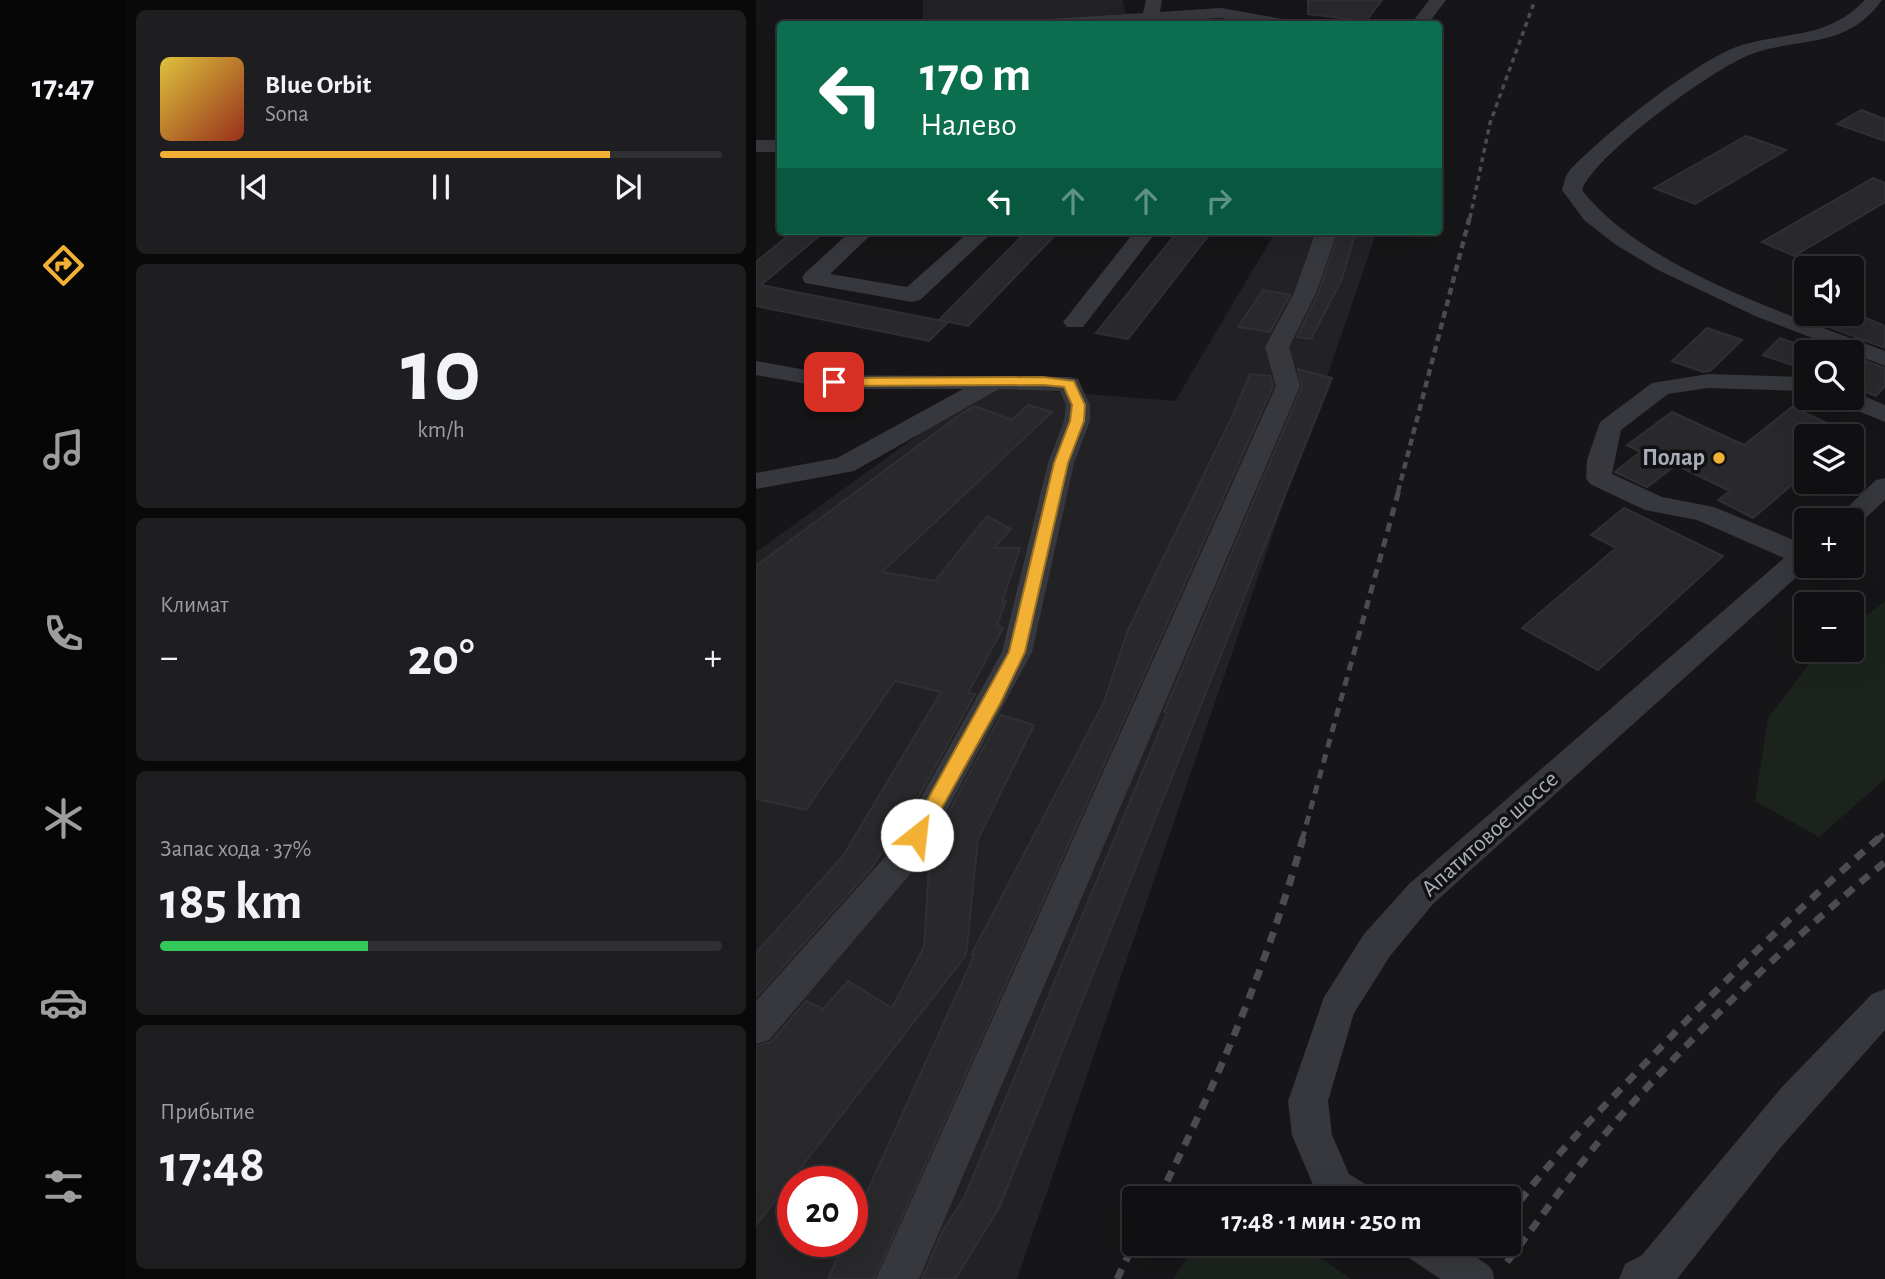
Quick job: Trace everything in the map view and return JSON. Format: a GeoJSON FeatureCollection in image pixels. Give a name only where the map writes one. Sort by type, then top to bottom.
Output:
{"type":"FeatureCollection","features":[{"type":"Feature","properties":{"kind":"street"},"geometry":{"type":"LineString","coordinates":[[1151,18],[1154,0]]}},
{"type":"Feature","properties":{"kind":"street"},"geometry":{"type":"LineString","coordinates":[[1421,21],[1438,0]]}},
{"type":"Feature","properties":{"kind":"street"},"geometry":{"type":"LineString","coordinates":[[1874,0],[1864,13],[1841,29],[1730,56],[1653,108],[1577,175],[1572,190],[1579,206],[1606,229],[1656,261],[1731,298],[1885,359]]}},
{"type":"Feature","properties":{"kind":"street"},"geometry":{"type":"LineString","coordinates":[[1100,21],[1221,13],[1266,21]]}},
{"type":"Feature","properties":{"kind":"street"},"geometry":{"type":"LineString","coordinates":[[756,146],[777,146]]}},
{"type":"Feature","properties":{"kind":"street"},"geometry":{"type":"LineString","coordinates":[[859,235],[813,278],[912,295],[979,235]]}},
{"type":"Feature","properties":{"kind":"street"},"geometry":{"type":"LineString","coordinates":[[1075,322],[1143,235]]}},
{"type":"Feature","properties":{"kind":"street"},"geometry":{"type":"LineString","coordinates":[[897,1279],[1288,386],[1277,346],[1305,293],[1326,235]]}},
{"type":"Feature","properties":{"kind":"street"},"geometry":{"type":"LineString","coordinates":[[756,368],[834,382],[1069,384],[1078,405],[1077,421],[1061,463],[1017,652],[991,704],[905,857],[756,1028]]}},
{"type":"Feature","properties":{"kind":"street"},"geometry":{"type":"LineString","coordinates":[[1794,384],[1707,381],[1661,388],[1609,427],[1600,460],[1599,478],[1655,504],[1704,513],[1794,550]]}},
{"type":"Feature","properties":{"kind":"street"},"geometry":{"type":"LineString","coordinates":[[756,481],[845,465],[994,382]]}},
{"type":"Feature","properties":{"kind":"street"},"geometry":{"type":"LineString","coordinates":[[1864,405],[1885,414]]}},
{"type":"Feature","properties":{"kind":"street"},"geometry":{"type":"LineString","coordinates":[[1860,508],[1885,486]]}},
{"type":"Feature","properties":{"kind":"street","name":"Апатитовое шоссе"},"geometry":{"type":"LineString","coordinates":[[1340,1186],[1312,1135],[1308,1101],[1337,1008],[1377,944],[1421,894],[1794,565]]}},
{"type":"Feature","properties":{"kind":"street"},"geometry":{"type":"LineString","coordinates":[[1640,1279],[1657,1270],[1758,1143],[1838,1051],[1885,1005]]}},
{"type":"Feature","properties":{"kind":"street"},"geometry":{"type":"LineString","coordinates":[[1440,1256],[1475,1279]]}},
{"type":"Feature","properties":{"kind":"shaded area"},"geometry":{"type":"Polygon","coordinates":[[[923,0],[1122,0],[1126,14],[1020,21],[923,21],[923,0]]]}},
{"type":"Feature","properties":{"kind":"shaded area"},"geometry":{"type":"Polygon","coordinates":[[[1274,235],[1376,235],[1017,1279],[756,1279],[756,552],[957,407],[1001,387],[1175,401],[1274,235]]]}},
{"type":"Feature","properties":{"kind":"shaded area"},"geometry":{"type":"Polygon","coordinates":[[[1885,601],[1885,779],[1819,837],[1755,801],[1768,718],[1811,662],[1864,662],[1864,618],[1885,601]]]}},
{"type":"Feature","properties":{"kind":"shaded area"},"geometry":{"type":"Polygon","coordinates":[[[1189,1256],[1318,1256],[1351,1279],[1173,1279],[1189,1256]]]}},
{"type":"Feature","properties":{"kind":"building"},"geometry":{"type":"Polygon","coordinates":[[[1308,0],[1382,0],[1366,21],[1308,14],[1308,0]]]}},
{"type":"Feature","properties":{"kind":"building"},"geometry":{"type":"Polygon","coordinates":[[[1861,110],[1885,119],[1885,141],[1837,124],[1861,110]]]}},
{"type":"Feature","properties":{"kind":"building"},"geometry":{"type":"Polygon","coordinates":[[[1746,136],[1786,150],[1695,204],[1654,188],[1746,136]]]}},
{"type":"Feature","properties":{"kind":"building"},"geometry":{"type":"Polygon","coordinates":[[[1873,178],[1885,183],[1885,202],[1794,256],[1762,242],[1873,178]]]}},
{"type":"Feature","properties":{"kind":"building"},"geometry":{"type":"Polygon","coordinates":[[[789,235],[820,235],[761,285],[948,322],[929,341],[756,306],[756,262],[789,235]]]}},
{"type":"Feature","properties":{"kind":"building"},"geometry":{"type":"Polygon","coordinates":[[[1023,235],[1055,235],[968,326],[939,320],[1023,235]]]}},
{"type":"Feature","properties":{"kind":"building"},"geometry":{"type":"Polygon","coordinates":[[[1175,235],[1209,235],[1128,339],[1096,333],[1175,235]]]}},
{"type":"Feature","properties":{"kind":"building"},"geometry":{"type":"Polygon","coordinates":[[[1339,235],[1355,235],[1342,279],[1311,339],[1297,337],[1318,294],[1339,235]]]}},
{"type":"Feature","properties":{"kind":"building"},"geometry":{"type":"Polygon","coordinates":[[[1263,290],[1290,295],[1270,332],[1238,327],[1263,290]]]}},
{"type":"Feature","properties":{"kind":"building"},"geometry":{"type":"Polygon","coordinates":[[[1864,317],[1885,326],[1885,348],[1864,340],[1829,327],[1864,326],[1864,317]]]}},
{"type":"Feature","properties":{"kind":"building"},"geometry":{"type":"Polygon","coordinates":[[[1707,328],[1742,340],[1710,371],[1703,372],[1672,361],[1707,328]]]}},
{"type":"Feature","properties":{"kind":"building"},"geometry":{"type":"Polygon","coordinates":[[[1780,338],[1794,343],[1794,366],[1763,355],[1780,338]]]}},
{"type":"Feature","properties":{"kind":"building"},"geometry":{"type":"Polygon","coordinates":[[[1864,360],[1885,368],[1885,386],[1876,396],[1864,392],[1864,360]]]}},
{"type":"Feature","properties":{"kind":"building"},"geometry":{"type":"Polygon","coordinates":[[[1298,369],[1332,378],[999,1208],[955,1279],[922,1279],[942,1232],[964,1198],[1167,713],[1164,712],[1302,387],[1298,369]]]}},
{"type":"Feature","properties":{"kind":"building"},"geometry":{"type":"Polygon","coordinates":[[[1250,374],[1270,376],[1273,386],[874,1279],[828,1279],[838,1257],[868,1257],[868,1190],[974,956],[971,955],[1104,702],[1128,630],[1232,417],[1250,374]]]}},
{"type":"Feature","properties":{"kind":"building"},"geometry":{"type":"Polygon","coordinates":[[[1028,405],[1052,412],[882,572],[935,581],[987,516],[1011,529],[994,548],[1020,548],[997,625],[1003,628],[968,693],[975,694],[922,791],[870,870],[756,997],[756,953],[843,856],[941,692],[895,681],[806,810],[756,799],[756,566],[962,413],[975,406],[1012,420],[1028,405]]]}},
{"type":"Feature","properties":{"kind":"building","name":"Полар"},"geometry":{"type":"Polygon","coordinates":[[[1792,407],[1829,424],[1794,424],[1794,483],[1753,518],[1718,500],[1730,491],[1676,465],[1647,487],[1615,472],[1640,452],[1627,445],[1672,412],[1744,445],[1792,407]]]}},
{"type":"Feature","properties":{"kind":"building"},"geometry":{"type":"Polygon","coordinates":[[[1624,508],[1723,556],[1598,670],[1522,628],[1616,548],[1591,535],[1624,508]]]}},
{"type":"Feature","properties":{"kind":"building"},"geometry":{"type":"Polygon","coordinates":[[[1001,715],[1034,725],[978,839],[966,955],[802,1166],[777,1166],[777,1198],[756,1225],[756,1046],[771,1042],[806,1001],[823,1009],[848,981],[892,1008],[924,947],[930,847],[1001,715]]]}},
{"type":"Feature","properties":{"kind":"railway"},"geometry":{"type":"LineString","coordinates":[[1470,218],[1490,123],[1535,0]]}},
{"type":"Feature","properties":{"kind":"railway"},"geometry":{"type":"LineString","coordinates":[[1398,492],[1470,216]]}},
{"type":"Feature","properties":{"kind":"railway"},"geometry":{"type":"LineString","coordinates":[[1302,840],[1399,490]]}},
{"type":"Feature","properties":{"kind":"railway"},"geometry":{"type":"LineString","coordinates":[[1877,840],[1885,833]]}},
{"type":"Feature","properties":{"kind":"railway"},"geometry":{"type":"LineString","coordinates":[[1164,1186],[1240,1022],[1274,931],[1303,838]]}},
{"type":"Feature","properties":{"kind":"railway"},"geometry":{"type":"LineString","coordinates":[[1521,1200],[1569,1143],[1694,1013],[1785,924],[1879,838]]}},
{"type":"Feature","properties":{"kind":"railway"},"geometry":{"type":"LineString","coordinates":[[1507,1262],[1603,1136],[1681,1051],[1780,954],[1885,862]]}},
{"type":"Feature","properties":{"kind":"railway"},"geometry":{"type":"LineString","coordinates":[[1117,1279],[1128,1256]]}},
{"type":"Feature","properties":{"kind":"place","name":"Полар"},"geometry":{"type":"Point","coordinates":[1719,458]}},
{"type":"Feature","properties":{"kind":"route"},"geometry":{"type":"LineString","coordinates":[[834,382],[1043,381],[1069,384],[1078,405],[1077,421],[1061,463],[1017,652],[991,704],[917,835]]}}]}
